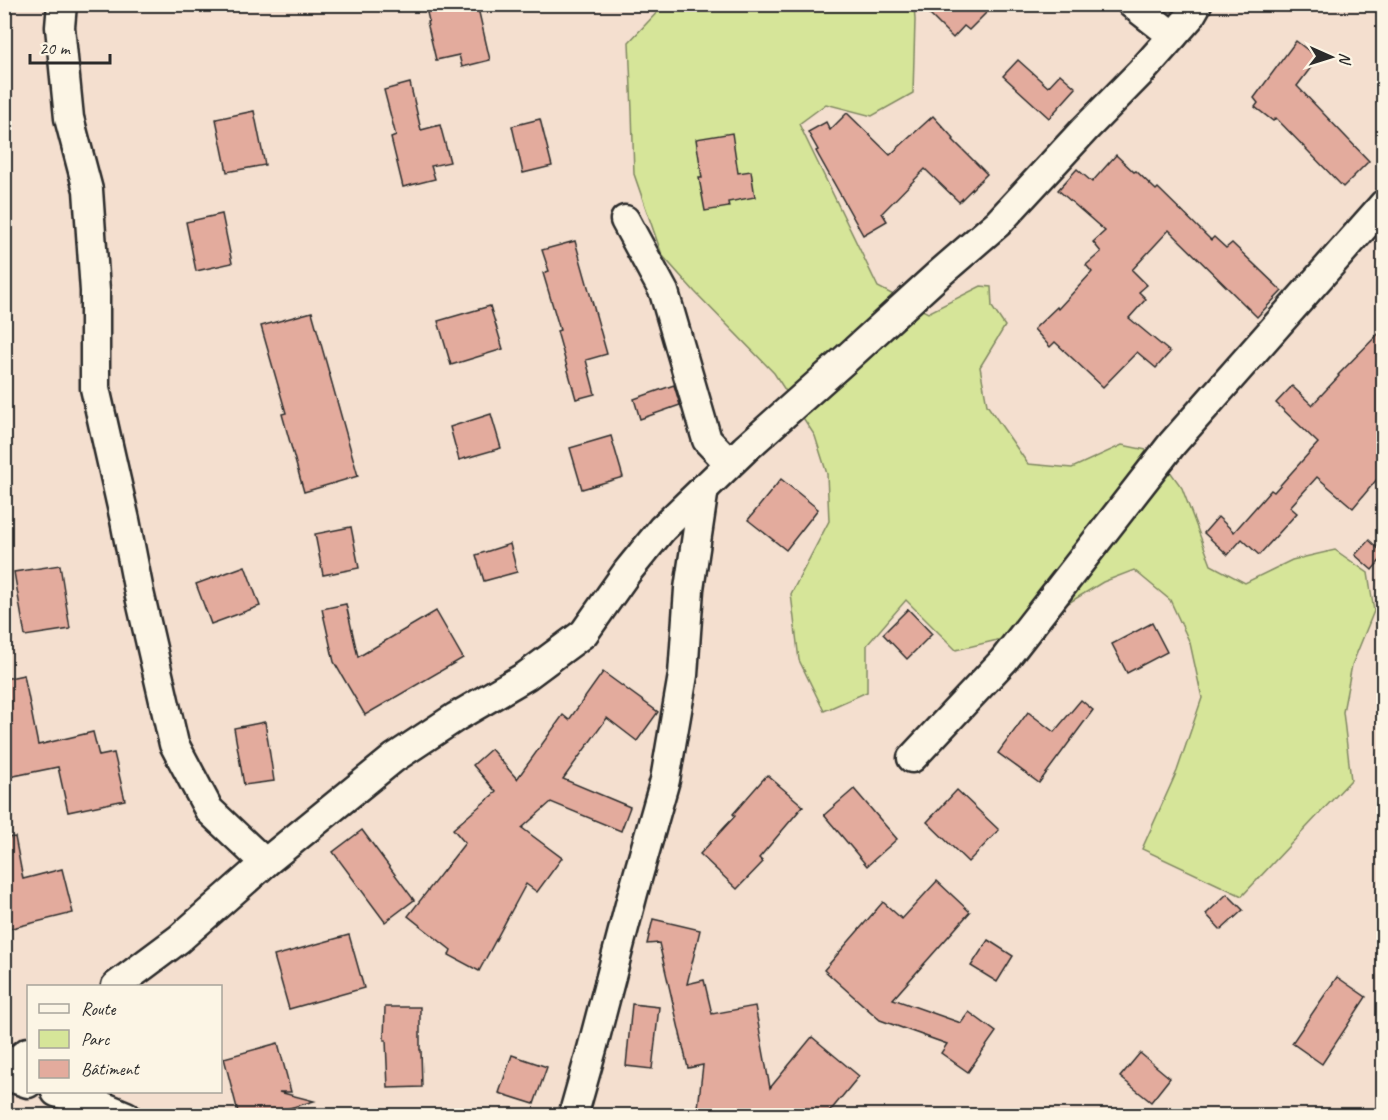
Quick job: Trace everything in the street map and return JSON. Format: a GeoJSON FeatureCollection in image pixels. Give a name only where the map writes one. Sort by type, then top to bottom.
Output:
{"type":"FeatureCollection","features":[{"type":"Feature","properties":{"kind":"street"},"geometry":{"type":"LineString","coordinates":[[62,4],[60,27],[69,118],[88,190],[95,291],[95,388],[174,744],[208,810],[265,863]]}},
{"type":"Feature","properties":{"kind":"street"},"geometry":{"type":"LineString","coordinates":[[1132,4],[1173,36]]}},
{"type":"Feature","properties":{"kind":"street"},"geometry":{"type":"LineString","coordinates":[[119,985],[180,939],[265,863],[394,758],[456,717],[526,676],[584,633],[627,572],[662,529],[729,464],[939,274],[999,223],[1141,72],[1189,18],[1197,4]]}},
{"type":"Feature","properties":{"kind":"street"},"geometry":{"type":"LineString","coordinates":[[912,758],[1004,660],[1172,444],[1383,204]]}},
{"type":"Feature","properties":{"kind":"street"},"geometry":{"type":"LineString","coordinates":[[625,220],[664,292],[707,440],[729,464]]}},
{"type":"Feature","properties":{"kind":"street"},"geometry":{"type":"LineString","coordinates":[[573,1116],[665,780],[683,675],[689,589],[704,488]]}},
{"type":"Feature","properties":{"kind":"street"},"geometry":{"type":"LineString","coordinates":[[4,1070],[27,1053]]}},
{"type":"Feature","properties":{"kind":"street"},"geometry":{"type":"LineString","coordinates":[[4,1075],[27,1083]]}},
{"type":"Feature","properties":{"kind":"street"},"geometry":{"type":"LineString","coordinates":[[59,1093],[126,1116]]}},
{"type":"Feature","properties":{"kind":"green space"},"geometry":{"type":"Polygon","coordinates":[[[664,5],[914,5],[913,93],[872,116],[826,104],[799,124],[878,287],[928,313],[981,286],[991,287],[992,307],[1005,326],[980,367],[987,405],[1028,464],[1072,468],[1122,445],[1156,452],[1182,488],[1211,565],[1245,583],[1292,560],[1335,550],[1368,573],[1374,611],[1352,665],[1343,712],[1351,780],[1242,896],[1142,849],[1177,771],[1202,698],[1190,643],[1170,600],[1134,570],[1103,582],[1014,636],[956,650],[906,600],[867,645],[867,692],[824,711],[799,660],[791,594],[829,521],[827,474],[815,436],[774,373],[662,255],[634,174],[629,42],[664,5]]]}},
{"type":"Feature","properties":{"kind":"building"},"geometry":{"type":"Polygon","coordinates":[[[425,4],[477,4],[490,60],[462,67],[459,55],[436,60],[425,4]]]}},
{"type":"Feature","properties":{"kind":"building"},"geometry":{"type":"Polygon","coordinates":[[[919,4],[995,4],[969,30],[964,26],[953,38],[919,4]]]}},
{"type":"Feature","properties":{"kind":"building"},"geometry":{"type":"Polygon","coordinates":[[[1296,41],[1318,58],[1297,86],[1369,161],[1343,187],[1276,118],[1273,121],[1255,107],[1258,103],[1254,98],[1296,41]]]}},
{"type":"Feature","properties":{"kind":"building"},"geometry":{"type":"Polygon","coordinates":[[[1018,60],[1048,87],[1060,74],[1076,88],[1049,118],[1003,76],[1018,60]]]}},
{"type":"Feature","properties":{"kind":"building"},"geometry":{"type":"Polygon","coordinates":[[[410,83],[421,130],[440,125],[450,162],[431,166],[435,179],[403,187],[391,138],[396,136],[384,90],[410,83]]]}},
{"type":"Feature","properties":{"kind":"building"},"geometry":{"type":"Polygon","coordinates":[[[254,111],[265,165],[227,172],[216,119],[254,111]]]}},
{"type":"Feature","properties":{"kind":"building"},"geometry":{"type":"Polygon","coordinates":[[[847,113],[890,155],[933,116],[987,174],[959,202],[925,169],[882,213],[887,221],[863,235],[816,151],[818,150],[808,132],[826,122],[830,130],[847,113]]]}},
{"type":"Feature","properties":{"kind":"building"},"geometry":{"type":"Polygon","coordinates":[[[540,119],[552,166],[523,173],[512,126],[540,119]]]}},
{"type":"Feature","properties":{"kind":"building"},"geometry":{"type":"Polygon","coordinates":[[[732,133],[738,173],[751,171],[755,197],[728,202],[729,207],[705,211],[699,178],[702,178],[696,139],[732,133]]]}},
{"type":"Feature","properties":{"kind":"building"},"geometry":{"type":"Polygon","coordinates":[[[1116,155],[1156,190],[1158,188],[1211,240],[1214,237],[1226,248],[1232,243],[1282,291],[1257,317],[1169,230],[1132,270],[1147,285],[1139,292],[1146,299],[1129,318],[1170,352],[1156,368],[1137,352],[1103,387],[1055,342],[1050,347],[1034,329],[1057,307],[1058,309],[1092,272],[1086,265],[1101,252],[1093,242],[1105,231],[1058,190],[1077,169],[1092,182],[1116,155]]]}},
{"type":"Feature","properties":{"kind":"building"},"geometry":{"type":"Polygon","coordinates":[[[222,214],[232,263],[196,271],[186,222],[222,214]]]}},
{"type":"Feature","properties":{"kind":"building"},"geometry":{"type":"Polygon","coordinates":[[[575,241],[607,354],[586,360],[595,394],[576,399],[557,331],[560,330],[543,273],[549,271],[542,250],[575,241]]]}},
{"type":"Feature","properties":{"kind":"building"},"geometry":{"type":"Polygon","coordinates":[[[490,306],[503,349],[451,365],[438,321],[490,306]]]}},
{"type":"Feature","properties":{"kind":"building"},"geometry":{"type":"Polygon","coordinates":[[[312,312],[358,476],[304,492],[282,414],[286,413],[261,326],[312,312]]]}},
{"type":"Feature","properties":{"kind":"building"},"geometry":{"type":"Polygon","coordinates":[[[1383,329],[1383,472],[1353,508],[1317,477],[1290,507],[1297,513],[1259,555],[1242,539],[1228,555],[1204,533],[1218,517],[1234,532],[1271,490],[1274,492],[1318,443],[1276,403],[1292,386],[1312,405],[1383,329]]]}},
{"type":"Feature","properties":{"kind":"building"},"geometry":{"type":"Polygon","coordinates":[[[674,385],[680,405],[640,419],[634,399],[674,385]]]}},
{"type":"Feature","properties":{"kind":"building"},"geometry":{"type":"Polygon","coordinates":[[[491,414],[501,448],[459,460],[450,427],[491,414]]]}},
{"type":"Feature","properties":{"kind":"building"},"geometry":{"type":"Polygon","coordinates":[[[611,436],[623,477],[582,489],[570,448],[611,436]]]}},
{"type":"Feature","properties":{"kind":"building"},"geometry":{"type":"Polygon","coordinates":[[[781,479],[818,509],[786,550],[748,520],[781,479]]]}},
{"type":"Feature","properties":{"kind":"building"},"geometry":{"type":"Polygon","coordinates":[[[351,527],[359,568],[323,575],[315,534],[351,527]]]}},
{"type":"Feature","properties":{"kind":"building"},"geometry":{"type":"Polygon","coordinates":[[[1369,540],[1383,553],[1383,557],[1372,570],[1355,555],[1369,540]]]}},
{"type":"Feature","properties":{"kind":"building"},"geometry":{"type":"Polygon","coordinates":[[[510,544],[517,572],[484,581],[476,555],[510,544]]]}},
{"type":"Feature","properties":{"kind":"building"},"geometry":{"type":"Polygon","coordinates":[[[60,565],[70,629],[25,636],[14,572],[60,565]]]}},
{"type":"Feature","properties":{"kind":"building"},"geometry":{"type":"Polygon","coordinates":[[[245,566],[260,606],[211,624],[196,584],[245,566]]]}},
{"type":"Feature","properties":{"kind":"building"},"geometry":{"type":"Polygon","coordinates":[[[346,604],[358,657],[436,611],[463,658],[365,715],[334,662],[322,609],[346,604]]]}},
{"type":"Feature","properties":{"kind":"building"},"geometry":{"type":"Polygon","coordinates":[[[908,609],[932,634],[907,659],[883,634],[908,609]]]}},
{"type":"Feature","properties":{"kind":"building"},"geometry":{"type":"Polygon","coordinates":[[[1152,623],[1167,652],[1127,673],[1112,644],[1152,623]]]}},
{"type":"Feature","properties":{"kind":"building"},"geometry":{"type":"Polygon","coordinates":[[[603,672],[658,712],[637,741],[607,718],[563,779],[630,807],[621,831],[551,802],[522,828],[562,858],[537,892],[526,884],[479,971],[449,955],[451,950],[408,916],[465,843],[453,829],[496,792],[473,765],[491,749],[517,779],[563,715],[569,720],[603,672]]]}},
{"type":"Feature","properties":{"kind":"building"},"geometry":{"type":"Polygon","coordinates":[[[24,675],[38,745],[93,732],[99,756],[114,753],[125,800],[68,812],[58,767],[4,778],[4,679],[24,675]]]}},
{"type":"Feature","properties":{"kind":"building"},"geometry":{"type":"Polygon","coordinates":[[[1081,700],[1093,710],[1039,783],[998,753],[1028,712],[1054,732],[1081,700]]]}},
{"type":"Feature","properties":{"kind":"building"},"geometry":{"type":"Polygon","coordinates":[[[265,722],[274,781],[244,785],[234,728],[265,722]]]}},
{"type":"Feature","properties":{"kind":"building"},"geometry":{"type":"Polygon","coordinates":[[[767,775],[803,806],[759,858],[763,862],[737,889],[700,854],[735,816],[733,814],[767,775]]]}},
{"type":"Feature","properties":{"kind":"building"},"geometry":{"type":"Polygon","coordinates":[[[854,789],[897,839],[867,866],[824,815],[854,789]]]}},
{"type":"Feature","properties":{"kind":"building"},"geometry":{"type":"Polygon","coordinates":[[[957,790],[999,830],[968,862],[927,822],[957,790]]]}},
{"type":"Feature","properties":{"kind":"building"},"geometry":{"type":"Polygon","coordinates":[[[362,830],[414,900],[385,922],[333,852],[362,830]]]}},
{"type":"Feature","properties":{"kind":"building"},"geometry":{"type":"Polygon","coordinates":[[[15,837],[23,879],[62,869],[73,913],[4,930],[4,838],[15,837]]]}},
{"type":"Feature","properties":{"kind":"building"},"geometry":{"type":"Polygon","coordinates":[[[937,881],[970,912],[893,999],[961,1023],[969,1012],[996,1032],[968,1072],[941,1053],[947,1044],[880,1020],[824,970],[883,902],[902,919],[937,881]]]}},
{"type":"Feature","properties":{"kind":"building"},"geometry":{"type":"Polygon","coordinates":[[[1227,894],[1243,910],[1221,930],[1206,914],[1227,894]]]}},
{"type":"Feature","properties":{"kind":"building"},"geometry":{"type":"Polygon","coordinates":[[[653,919],[700,930],[687,984],[704,980],[712,1014],[755,1006],[770,1088],[812,1037],[859,1076],[826,1116],[697,1116],[703,1065],[688,1068],[659,943],[647,944],[653,919]]]}},
{"type":"Feature","properties":{"kind":"building"},"geometry":{"type":"Polygon","coordinates":[[[349,935],[364,988],[289,1009],[274,956],[349,935]]]}},
{"type":"Feature","properties":{"kind":"building"},"geometry":{"type":"Polygon","coordinates":[[[988,940],[1013,956],[997,982],[971,966],[988,940]]]}},
{"type":"Feature","properties":{"kind":"building"},"geometry":{"type":"Polygon","coordinates":[[[1337,977],[1366,997],[1322,1064],[1292,1043],[1337,977]]]}},
{"type":"Feature","properties":{"kind":"building"},"geometry":{"type":"Polygon","coordinates":[[[632,1004],[659,1007],[652,1069],[626,1066],[632,1004]]]}},
{"type":"Feature","properties":{"kind":"building"},"geometry":{"type":"Polygon","coordinates":[[[385,1007],[420,1007],[422,1087],[388,1088],[386,1040],[384,1040],[385,1007]]]}},
{"type":"Feature","properties":{"kind":"building"},"geometry":{"type":"Polygon","coordinates":[[[278,1043],[291,1092],[279,1092],[314,1101],[262,1116],[239,1116],[224,1058],[278,1043]]]}},
{"type":"Feature","properties":{"kind":"building"},"geometry":{"type":"Polygon","coordinates":[[[1140,1053],[1170,1078],[1151,1102],[1120,1077],[1140,1053]]]}},
{"type":"Feature","properties":{"kind":"building"},"geometry":{"type":"Polygon","coordinates":[[[512,1055],[547,1067],[534,1104],[499,1093],[512,1055]]]}}]}
